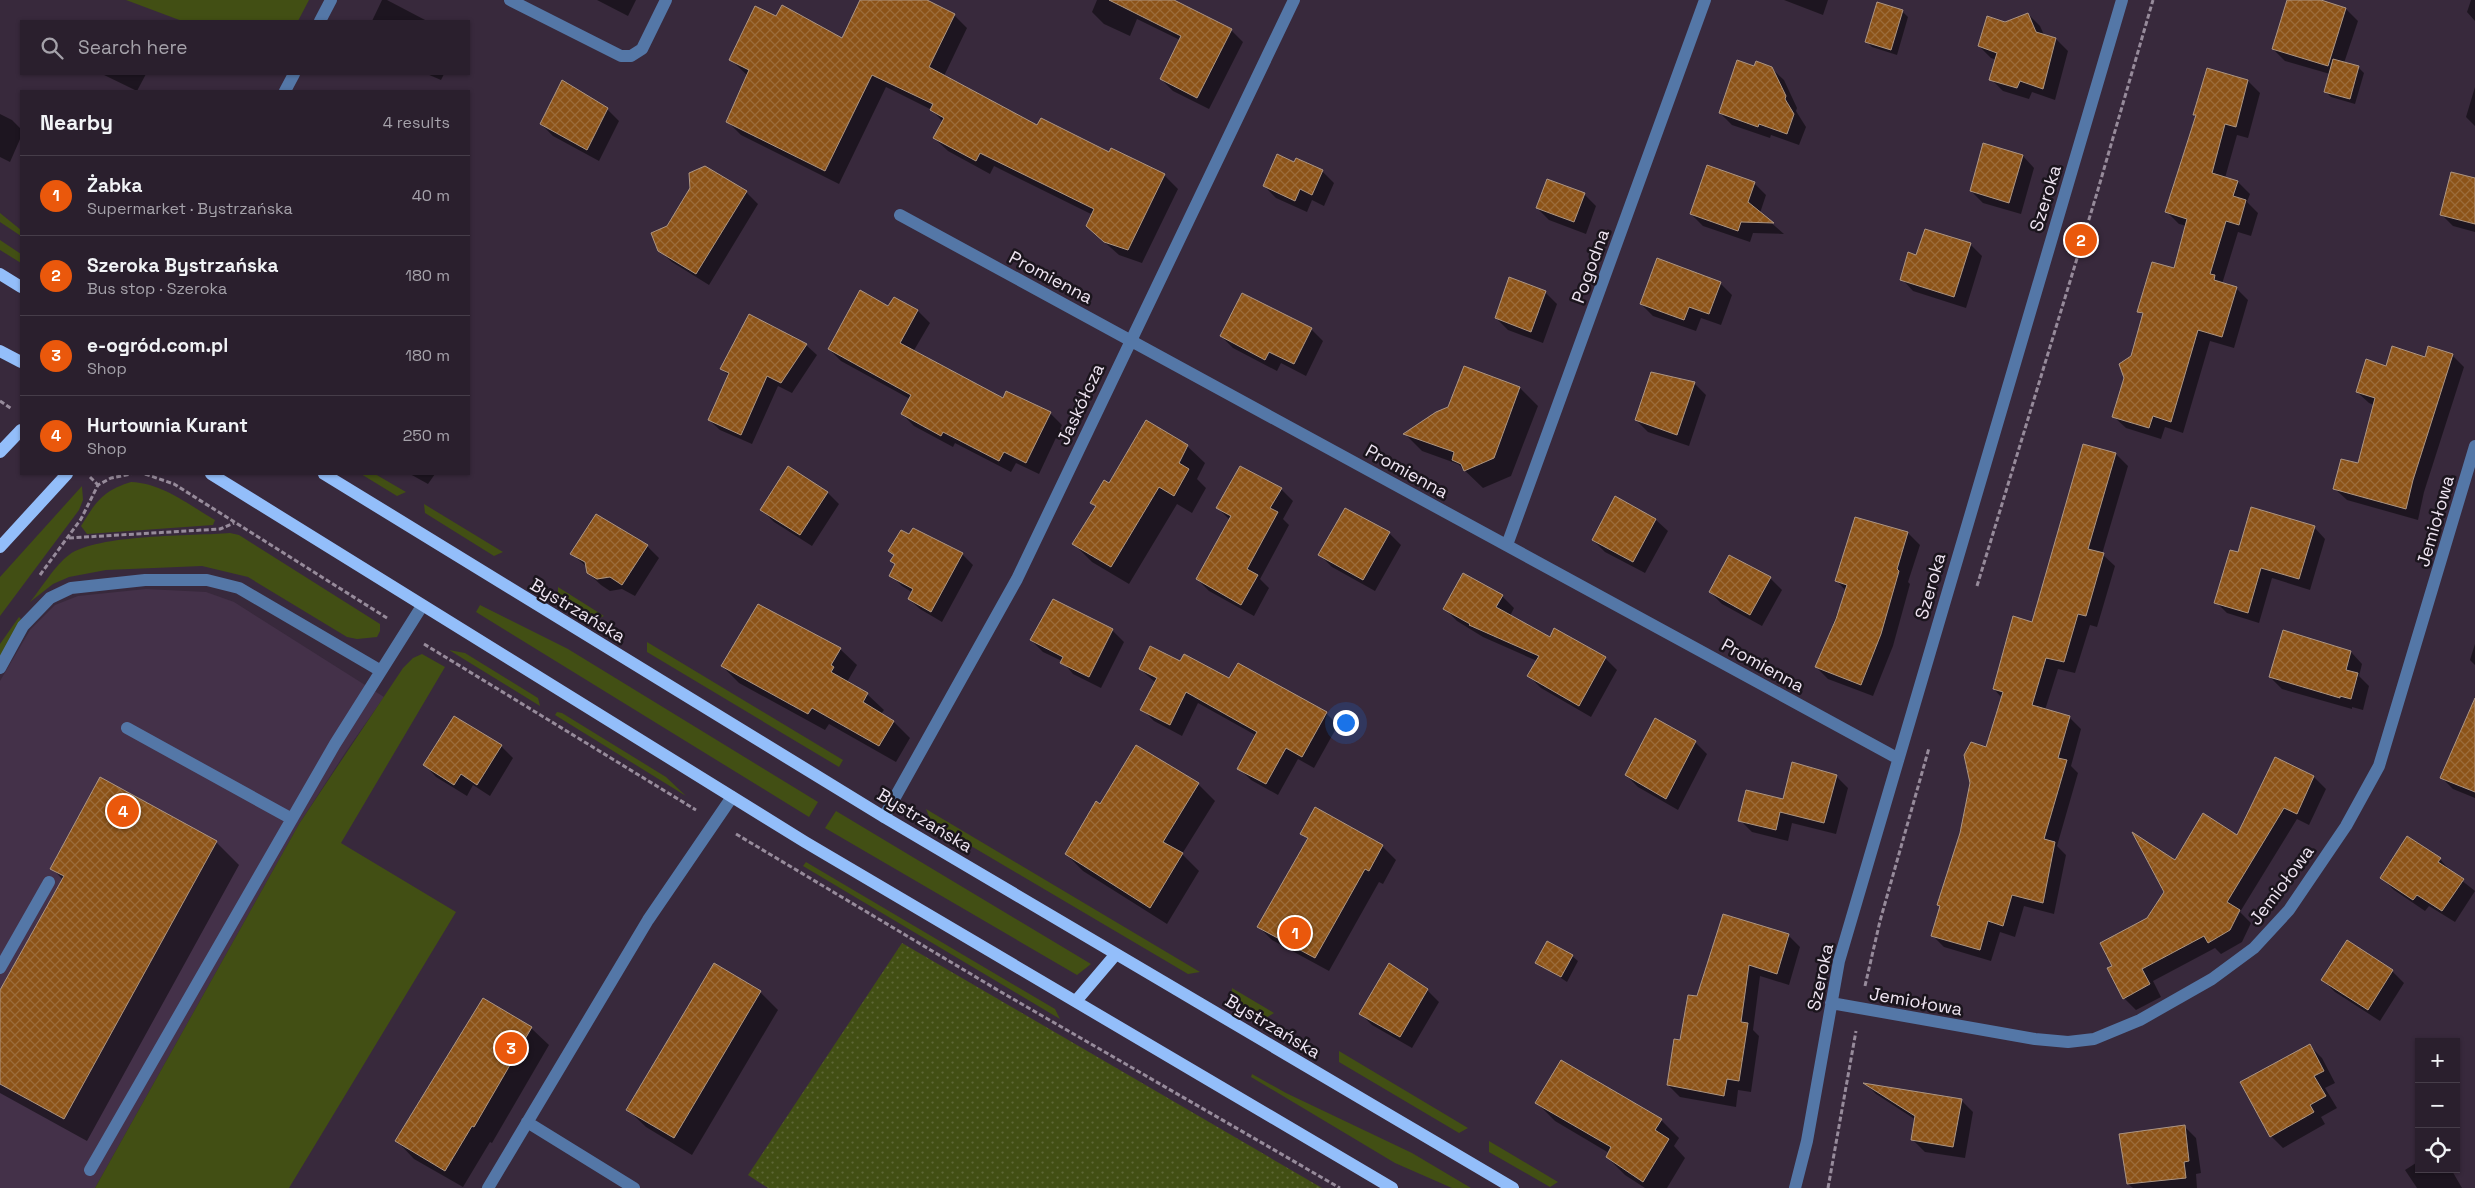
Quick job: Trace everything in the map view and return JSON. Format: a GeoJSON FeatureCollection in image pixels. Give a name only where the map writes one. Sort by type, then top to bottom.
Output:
{"type":"FeatureCollection","features":[{"type":"Feature","properties":{"kind":"main road"},"geometry":{"type":"LineString","coordinates":[[0,274],[20,286]]}},
{"type":"Feature","properties":{"kind":"main road"},"geometry":{"type":"LineString","coordinates":[[0,351],[20,361]]}},
{"type":"Feature","properties":{"kind":"main road"},"geometry":{"type":"LineString","coordinates":[[0,452],[20,431]]}},
{"type":"Feature","properties":{"kind":"main road"},"geometry":{"type":"LineString","coordinates":[[0,546],[66,475]]}},
{"type":"Feature","properties":{"kind":"main road"},"geometry":{"type":"LineString","coordinates":[[212,475],[732,797],[1392,1188]]}},
{"type":"Feature","properties":{"kind":"main road","name":"Bystrzańska"},"geometry":{"type":"LineString","coordinates":[[326,475],[884,817],[1513,1188]]}},
{"type":"Feature","properties":{"kind":"main road"},"geometry":{"type":"LineString","coordinates":[[1076,1001],[1116,954]]}},
{"type":"Feature","properties":{"kind":"street"},"geometry":{"type":"LineString","coordinates":[[321,20],[331,0]]}},
{"type":"Feature","properties":{"kind":"street"},"geometry":{"type":"LineString","coordinates":[[510,0],[620,56],[632,56],[642,48],[666,0]]}},
{"type":"Feature","properties":{"kind":"street","name":"Jaskółcza"},"geometry":{"type":"LineString","coordinates":[[884,817],[1016,579],[1294,0]]}},
{"type":"Feature","properties":{"kind":"street","name":"Pogodna"},"geometry":{"type":"LineString","coordinates":[[1507,545],[1705,0]]}},
{"type":"Feature","properties":{"kind":"street","name":"Szeroka"},"geometry":{"type":"LineString","coordinates":[[1795,1188],[1807,1141],[1839,960],[2122,0]]}},
{"type":"Feature","properties":{"kind":"street"},"geometry":{"type":"LineString","coordinates":[[286,90],[293,75]]}},
{"type":"Feature","properties":{"kind":"street","name":"Promienna"},"geometry":{"type":"LineString","coordinates":[[900,214],[1897,758]]}},
{"type":"Feature","properties":{"kind":"street","name":"Jemiołowa"},"geometry":{"type":"LineString","coordinates":[[1832,1002],[1860,1009],[2036,1039],[2068,1042],[2094,1039],[2140,1020],[2212,979],[2254,948],[2289,910],[2346,826],[2379,766],[2475,446]]}},
{"type":"Feature","properties":{"kind":"street"},"geometry":{"type":"LineString","coordinates":[[0,668],[23,626],[50,598],[71,588],[144,580],[207,580],[239,588],[381,671]]}},
{"type":"Feature","properties":{"kind":"street"},"geometry":{"type":"LineString","coordinates":[[90,1170],[292,819],[422,606]]}},
{"type":"Feature","properties":{"kind":"street"},"geometry":{"type":"LineString","coordinates":[[127,728],[292,819]]}},
{"type":"Feature","properties":{"kind":"street"},"geometry":{"type":"LineString","coordinates":[[488,1188],[648,920],[732,797]]}},
{"type":"Feature","properties":{"kind":"street"},"geometry":{"type":"LineString","coordinates":[[0,968],[50,882]]}},
{"type":"Feature","properties":{"kind":"street"},"geometry":{"type":"LineString","coordinates":[[527,1122],[634,1188]]}},
{"type":"Feature","properties":{"kind":"path"},"geometry":{"type":"LineString","coordinates":[[1974,595],[2097,193],[2153,0]]}},
{"type":"Feature","properties":{"kind":"path"},"geometry":{"type":"LineString","coordinates":[[88,475],[98,485]]}},
{"type":"Feature","properties":{"kind":"path"},"geometry":{"type":"LineString","coordinates":[[39,577],[68,538],[98,485],[111,478],[126,475]]}},
{"type":"Feature","properties":{"kind":"path"},"geometry":{"type":"LineString","coordinates":[[149,475],[164,479],[407,630],[431,650],[716,822],[967,972],[1340,1188]]}},
{"type":"Feature","properties":{"kind":"path"},"geometry":{"type":"LineString","coordinates":[[68,538],[220,529],[234,523]]}},
{"type":"Feature","properties":{"kind":"path"},"geometry":{"type":"LineString","coordinates":[[1828,1188],[1860,1009],[1880,921],[1930,744]]}},
{"type":"Feature","properties":{"kind":"shaded area"},"geometry":{"type":"Polygon","coordinates":[[[146,589],[206,592],[234,602],[384,697],[299,824],[95,1188],[0,1188],[0,681],[30,630],[55,605],[78,596],[146,589]]]}},
{"type":"Feature","properties":{"kind":"green space"},"geometry":{"type":"Polygon","coordinates":[[[126,0],[309,0],[299,20],[179,20],[126,0]]]}},
{"type":"Feature","properties":{"kind":"green space"},"geometry":{"type":"Polygon","coordinates":[[[0,213],[20,229],[20,235],[0,222],[0,213]]]}},
{"type":"Feature","properties":{"kind":"green space"},"geometry":{"type":"Polygon","coordinates":[[[0,240],[20,253],[20,262],[0,250],[0,240]]]}},
{"type":"Feature","properties":{"kind":"green space"},"geometry":{"type":"Polygon","coordinates":[[[363,475],[377,475],[406,492],[397,496],[363,475]]]}},
{"type":"Feature","properties":{"kind":"green space"},"geometry":{"type":"Polygon","coordinates":[[[131,482],[154,486],[175,496],[215,520],[213,525],[87,534],[81,526],[101,498],[113,489],[131,482]]]}},
{"type":"Feature","properties":{"kind":"green space"},"geometry":{"type":"Polygon","coordinates":[[[82,486],[83,500],[79,510],[0,616],[0,577],[82,486]]]}},
{"type":"Feature","properties":{"kind":"green space"},"geometry":{"type":"Polygon","coordinates":[[[424,504],[503,552],[494,556],[425,513],[424,504]]]}},
{"type":"Feature","properties":{"kind":"green space"},"geometry":{"type":"Polygon","coordinates":[[[230,533],[239,535],[380,624],[380,631],[377,637],[357,639],[347,637],[248,577],[202,566],[106,570],[69,577],[53,584],[30,602],[64,559],[82,548],[100,543],[146,537],[230,533]]]}},
{"type":"Feature","properties":{"kind":"green space"},"geometry":{"type":"Polygon","coordinates":[[[558,587],[604,616],[595,620],[558,597],[558,587]]]}},
{"type":"Feature","properties":{"kind":"green space"},"geometry":{"type":"Polygon","coordinates":[[[480,605],[568,649],[818,802],[809,817],[476,612],[480,605]]]}},
{"type":"Feature","properties":{"kind":"green space"},"geometry":{"type":"Polygon","coordinates":[[[19,617],[21,619],[0,657],[0,644],[19,617]]]}},
{"type":"Feature","properties":{"kind":"green space"},"geometry":{"type":"Polygon","coordinates":[[[647,642],[843,760],[839,767],[647,652],[647,642]]]}},
{"type":"Feature","properties":{"kind":"green space"},"geometry":{"type":"Polygon","coordinates":[[[449,650],[465,653],[538,698],[540,706],[449,650]]]}},
{"type":"Feature","properties":{"kind":"green space"},"geometry":{"type":"Polygon","coordinates":[[[422,654],[445,667],[341,843],[456,912],[289,1188],[95,1188],[299,824],[403,668],[413,658],[422,654]]]}},
{"type":"Feature","properties":{"kind":"green space"},"geometry":{"type":"Polygon","coordinates":[[[557,712],[562,713],[666,777],[686,796],[555,715],[557,712]]]}},
{"type":"Feature","properties":{"kind":"green space"},"geometry":{"type":"Polygon","coordinates":[[[926,809],[1200,972],[1188,974],[939,827],[930,819],[926,809]]]}},
{"type":"Feature","properties":{"kind":"green space"},"geometry":{"type":"Polygon","coordinates":[[[836,811],[1091,964],[1077,975],[825,828],[836,811]]]}},
{"type":"Feature","properties":{"kind":"green space"},"geometry":{"type":"Polygon","coordinates":[[[806,862],[1055,1009],[1060,1019],[803,866],[806,862]]]}},
{"type":"Feature","properties":{"kind":"green space"},"geometry":{"type":"Polygon","coordinates":[[[902,943],[1322,1188],[768,1188],[748,1175],[902,943]]]}},
{"type":"Feature","properties":{"kind":"green space"},"geometry":{"type":"Polygon","coordinates":[[[1232,988],[1274,1013],[1264,1019],[1231,999],[1232,988]]]}},
{"type":"Feature","properties":{"kind":"green space"},"geometry":{"type":"Polygon","coordinates":[[[1339,1051],[1468,1128],[1459,1133],[1339,1062],[1339,1051]]]}},
{"type":"Feature","properties":{"kind":"green space"},"geometry":{"type":"Polygon","coordinates":[[[1252,1074],[1286,1093],[1412,1153],[1471,1188],[1452,1188],[1395,1163],[1251,1077],[1252,1074]]]}},
{"type":"Feature","properties":{"kind":"green space"},"geometry":{"type":"Polygon","coordinates":[[[1489,1141],[1558,1182],[1550,1187],[1489,1152],[1489,1141]]]}},
{"type":"Feature","properties":{"kind":"building"},"geometry":{"type":"Polygon","coordinates":[[[860,0],[927,0],[955,14],[929,67],[1037,125],[1041,118],[1109,152],[1111,148],[1165,174],[1128,250],[1104,242],[1086,226],[1094,209],[980,153],[976,161],[933,138],[944,118],[930,110],[933,104],[872,75],[825,171],[726,122],[749,70],[729,60],[755,6],[776,16],[782,5],[842,38],[860,0]]]}},
{"type":"Feature","properties":{"kind":"building"},"geometry":{"type":"Polygon","coordinates":[[[1109,0],[1174,0],[1232,29],[1197,98],[1160,79],[1181,36],[1109,0]]]}},
{"type":"Feature","properties":{"kind":"building"},"geometry":{"type":"Polygon","coordinates":[[[2287,0],[2321,0],[2346,8],[2328,66],[2272,49],[2287,0]]]}},
{"type":"Feature","properties":{"kind":"building"},"geometry":{"type":"Polygon","coordinates":[[[1877,2],[1903,10],[1891,50],[1865,42],[1877,2]]]}},
{"type":"Feature","properties":{"kind":"building"},"geometry":{"type":"Polygon","coordinates":[[[2028,13],[2036,32],[2056,38],[2043,89],[2020,81],[2017,88],[1989,80],[1997,53],[1978,46],[1987,16],[2005,22],[2028,13]]]}},
{"type":"Feature","properties":{"kind":"building"},"geometry":{"type":"Polygon","coordinates":[[[2333,59],[2359,66],[2350,99],[2324,92],[2333,59]]]}},
{"type":"Feature","properties":{"kind":"building"},"geometry":{"type":"Polygon","coordinates":[[[1737,60],[1754,66],[1756,61],[1772,67],[1786,96],[1785,99],[1794,114],[1787,134],[1759,124],[1758,127],[1719,113],[1737,60]]]}},
{"type":"Feature","properties":{"kind":"building"},"geometry":{"type":"Polygon","coordinates":[[[2207,68],[2248,80],[2236,127],[2225,124],[2212,173],[2238,181],[2233,196],[2246,200],[2239,225],[2226,221],[2210,274],[2215,275],[2214,280],[2237,287],[2222,337],[2198,330],[2171,422],[2153,416],[2149,428],[2112,417],[2124,378],[2119,364],[2131,356],[2143,313],[2137,312],[2152,262],[2174,268],[2187,219],[2165,212],[2196,115],[2193,115],[2207,68]]]}},
{"type":"Feature","properties":{"kind":"building"},"geometry":{"type":"Polygon","coordinates":[[[562,80],[608,108],[587,150],[540,124],[562,80]]]}},
{"type":"Feature","properties":{"kind":"building"},"geometry":{"type":"Polygon","coordinates":[[[1983,143],[2023,155],[2009,203],[1970,191],[1983,143]]]}},
{"type":"Feature","properties":{"kind":"building"},"geometry":{"type":"Polygon","coordinates":[[[1277,154],[1294,162],[1296,158],[1323,170],[1312,195],[1300,189],[1295,201],[1263,186],[1277,154]]]}},
{"type":"Feature","properties":{"kind":"building"},"geometry":{"type":"Polygon","coordinates":[[[1707,165],[1755,182],[1748,202],[1774,223],[1741,222],[1738,231],[1690,214],[1707,165]]]}},
{"type":"Feature","properties":{"kind":"building"},"geometry":{"type":"Polygon","coordinates":[[[705,166],[747,191],[696,274],[658,251],[651,233],[667,226],[690,188],[689,173],[705,166]]]}},
{"type":"Feature","properties":{"kind":"building"},"geometry":{"type":"Polygon","coordinates":[[[2451,172],[2475,178],[2475,224],[2440,215],[2451,172]]]}},
{"type":"Feature","properties":{"kind":"building"},"geometry":{"type":"Polygon","coordinates":[[[1547,179],[1585,193],[1574,222],[1536,208],[1547,179]]]}},
{"type":"Feature","properties":{"kind":"building"},"geometry":{"type":"Polygon","coordinates":[[[1925,229],[1971,243],[1954,297],[1900,280],[1908,252],[1916,255],[1925,229]]]}},
{"type":"Feature","properties":{"kind":"building"},"geometry":{"type":"Polygon","coordinates":[[[1657,258],[1721,282],[1709,314],[1689,307],[1684,320],[1640,304],[1657,258]]]}},
{"type":"Feature","properties":{"kind":"building"},"geometry":{"type":"Polygon","coordinates":[[[1509,277],[1546,291],[1531,332],[1495,318],[1509,277]]]}},
{"type":"Feature","properties":{"kind":"building"},"geometry":{"type":"Polygon","coordinates":[[[860,290],[888,306],[894,297],[918,310],[900,343],[1003,398],[1006,391],[1051,412],[1026,463],[1004,452],[999,461],[943,432],[941,436],[901,414],[911,395],[828,349],[860,290]]]}},
{"type":"Feature","properties":{"kind":"building"},"geometry":{"type":"Polygon","coordinates":[[[1242,293],[1312,328],[1294,364],[1269,352],[1265,360],[1220,336],[1242,293]]]}},
{"type":"Feature","properties":{"kind":"building"},"geometry":{"type":"Polygon","coordinates":[[[749,314],[807,344],[781,383],[767,376],[741,435],[708,420],[729,373],[720,369],[749,314]]]}},
{"type":"Feature","properties":{"kind":"building"},"geometry":{"type":"Polygon","coordinates":[[[2392,346],[2425,357],[2428,346],[2453,354],[2413,480],[2406,509],[2333,489],[2341,459],[2358,463],[2375,398],[2356,392],[2366,359],[2386,366],[2392,346]]]}},
{"type":"Feature","properties":{"kind":"building"},"geometry":{"type":"Polygon","coordinates":[[[1464,366],[1520,387],[1494,458],[1464,471],[1461,464],[1452,460],[1454,452],[1403,434],[1436,412],[1448,407],[1464,366]]]}},
{"type":"Feature","properties":{"kind":"building"},"geometry":{"type":"Polygon","coordinates":[[[1651,372],[1695,382],[1677,435],[1635,420],[1651,372]]]}},
{"type":"Feature","properties":{"kind":"building"},"geometry":{"type":"Polygon","coordinates":[[[1146,420],[1188,445],[1179,463],[1189,469],[1174,496],[1159,487],[1111,567],[1072,544],[1096,506],[1090,503],[1104,480],[1109,483],[1146,420]]]}},
{"type":"Feature","properties":{"kind":"building"},"geometry":{"type":"Polygon","coordinates":[[[2083,444],[2116,453],[2088,549],[2104,553],[2086,616],[2078,614],[2064,662],[2046,658],[2032,705],[2070,716],[2058,758],[2067,760],[2044,839],[2055,842],[2043,903],[2012,895],[2003,926],[1988,921],[1980,950],[1931,936],[1940,906],[1937,905],[1960,833],[1970,783],[1964,755],[1971,742],[1986,747],[2003,692],[1993,689],[2013,616],[2032,622],[2083,444]]]}},
{"type":"Feature","properties":{"kind":"building"},"geometry":{"type":"Polygon","coordinates":[[[788,466],[828,492],[800,535],[760,510],[788,466]]]}},
{"type":"Feature","properties":{"kind":"building"},"geometry":{"type":"Polygon","coordinates":[[[1240,466],[1282,488],[1270,508],[1278,512],[1247,569],[1258,575],[1241,605],[1196,579],[1231,516],[1216,508],[1240,466]]]}},
{"type":"Feature","properties":{"kind":"building"},"geometry":{"type":"Polygon","coordinates":[[[1615,496],[1656,519],[1633,562],[1592,540],[1615,496]]]}},
{"type":"Feature","properties":{"kind":"building"},"geometry":{"type":"Polygon","coordinates":[[[2251,507],[2315,526],[2299,579],[2261,568],[2248,613],[2214,603],[2230,550],[2238,552],[2251,507]]]}},
{"type":"Feature","properties":{"kind":"building"},"geometry":{"type":"Polygon","coordinates":[[[1345,508],[1390,532],[1363,580],[1318,555],[1345,508]]]}},
{"type":"Feature","properties":{"kind":"building"},"geometry":{"type":"Polygon","coordinates":[[[596,514],[648,545],[622,585],[610,577],[597,579],[587,573],[585,562],[570,554],[596,514]]]}},
{"type":"Feature","properties":{"kind":"building"},"geometry":{"type":"Polygon","coordinates":[[[1855,517],[1908,532],[1881,634],[1861,685],[1815,667],[1836,619],[1847,585],[1835,581],[1855,517]]]}},
{"type":"Feature","properties":{"kind":"building"},"geometry":{"type":"Polygon","coordinates":[[[913,528],[963,553],[931,612],[908,599],[913,589],[889,576],[895,564],[890,561],[894,555],[888,551],[901,530],[909,534],[913,528]]]}},
{"type":"Feature","properties":{"kind":"building"},"geometry":{"type":"Polygon","coordinates":[[[1729,555],[1771,577],[1750,615],[1709,592],[1729,555]]]}},
{"type":"Feature","properties":{"kind":"building"},"geometry":{"type":"Polygon","coordinates":[[[1463,573],[1503,595],[1496,607],[1550,637],[1554,628],[1606,657],[1579,706],[1527,676],[1539,656],[1469,625],[1443,609],[1463,573]]]}},
{"type":"Feature","properties":{"kind":"building"},"geometry":{"type":"Polygon","coordinates":[[[1053,599],[1113,629],[1089,677],[1060,663],[1063,657],[1030,640],[1053,599]]]}},
{"type":"Feature","properties":{"kind":"building"},"geometry":{"type":"Polygon","coordinates":[[[758,604],[841,648],[831,665],[834,667],[831,672],[868,693],[863,702],[894,721],[879,746],[812,708],[808,714],[721,666],[758,604]]]}},
{"type":"Feature","properties":{"kind":"building"},"geometry":{"type":"Polygon","coordinates":[[[2283,630],[2351,651],[2346,670],[2358,673],[2351,699],[2340,696],[2340,698],[2269,677],[2283,630]]]}},
{"type":"Feature","properties":{"kind":"building"},"geometry":{"type":"Polygon","coordinates":[[[1150,646],[1180,661],[1184,654],[1229,678],[1238,663],[1327,712],[1302,757],[1286,748],[1266,784],[1237,769],[1257,732],[1186,692],[1170,725],[1140,710],[1157,678],[1139,669],[1150,646]]]}},
{"type":"Feature","properties":{"kind":"building"},"geometry":{"type":"Polygon","coordinates":[[[2475,698],[2475,792],[2440,778],[2475,698]]]}},
{"type":"Feature","properties":{"kind":"building"},"geometry":{"type":"Polygon","coordinates":[[[454,716],[502,745],[477,785],[461,774],[454,785],[423,765],[454,716]]]}},
{"type":"Feature","properties":{"kind":"building"},"geometry":{"type":"Polygon","coordinates":[[[1655,718],[1696,741],[1666,799],[1625,775],[1655,718]]]}},
{"type":"Feature","properties":{"kind":"building"},"geometry":{"type":"Polygon","coordinates":[[[1136,745],[1199,783],[1163,842],[1183,853],[1150,908],[1065,854],[1096,801],[1100,804],[1136,745]]]}},
{"type":"Feature","properties":{"kind":"building"},"geometry":{"type":"Polygon","coordinates":[[[2275,757],[2314,776],[2297,814],[2284,808],[2227,902],[2240,910],[2230,930],[2208,943],[2204,936],[2142,969],[2150,984],[2123,999],[2107,968],[2112,966],[2100,943],[2147,918],[2164,892],[2132,832],[2175,860],[2203,813],[2237,835],[2275,757]]]}},
{"type":"Feature","properties":{"kind":"building"},"geometry":{"type":"Polygon","coordinates":[[[1792,762],[1837,775],[1824,823],[1780,812],[1776,830],[1738,821],[1746,790],[1783,799],[1792,762]]]}},
{"type":"Feature","properties":{"kind":"building"},"geometry":{"type":"Polygon","coordinates":[[[100,777],[217,841],[64,1119],[0,1084],[0,990],[64,876],[50,869],[100,777]]]}},
{"type":"Feature","properties":{"kind":"building"},"geometry":{"type":"Polygon","coordinates":[[[1315,807],[1383,845],[1369,871],[1365,869],[1315,958],[1257,927],[1308,838],[1300,834],[1315,807]]]}},
{"type":"Feature","properties":{"kind":"building"},"geometry":{"type":"Polygon","coordinates":[[[2407,836],[2441,858],[2438,862],[2464,879],[2442,911],[2417,895],[2413,900],[2380,878],[2407,836]]]}},
{"type":"Feature","properties":{"kind":"building"},"geometry":{"type":"Polygon","coordinates":[[[1723,914],[1789,934],[1777,974],[1749,965],[1741,1022],[1748,1023],[1739,1081],[1727,1079],[1724,1096],[1667,1085],[1674,1039],[1680,1040],[1688,995],[1697,996],[1723,914]]]}},
{"type":"Feature","properties":{"kind":"building"},"geometry":{"type":"Polygon","coordinates":[[[2347,940],[2393,970],[2368,1010],[2321,980],[2347,940]]]}},
{"type":"Feature","properties":{"kind":"building"},"geometry":{"type":"Polygon","coordinates":[[[1547,941],[1573,955],[1561,977],[1535,963],[1547,941]]]}},
{"type":"Feature","properties":{"kind":"building"},"geometry":{"type":"Polygon","coordinates":[[[714,963],[761,991],[674,1138],[626,1110],[714,963]]]}},
{"type":"Feature","properties":{"kind":"building"},"geometry":{"type":"Polygon","coordinates":[[[1389,963],[1428,989],[1400,1037],[1359,1014],[1389,963]]]}},
{"type":"Feature","properties":{"kind":"building"},"geometry":{"type":"Polygon","coordinates":[[[483,998],[532,1027],[474,1127],[472,1126],[445,1171],[395,1141],[483,998]]]}},
{"type":"Feature","properties":{"kind":"building"},"geometry":{"type":"Polygon","coordinates":[[[2310,1044],[2324,1071],[2314,1076],[2326,1096],[2310,1105],[2314,1112],[2270,1137],[2240,1082],[2310,1044]]]}},
{"type":"Feature","properties":{"kind":"building"},"geometry":{"type":"Polygon","coordinates":[[[1561,1060],[1662,1119],[1655,1130],[1669,1139],[1643,1182],[1606,1157],[1611,1147],[1535,1103],[1561,1060]]]}},
{"type":"Feature","properties":{"kind":"building"},"geometry":{"type":"Polygon","coordinates":[[[1863,1083],[1962,1099],[1953,1147],[1911,1140],[1915,1116],[1863,1083]]]}},
{"type":"Feature","properties":{"kind":"building"},"geometry":{"type":"Polygon","coordinates":[[[2185,1125],[2189,1161],[2184,1162],[2186,1178],[2127,1184],[2119,1134],[2185,1125]]]}},
{"type":"Feature","properties":{"kind":"place","name":"Szeroka Bystrzańska"},"geometry":{"type":"Point","coordinates":[2081,240]}},
{"type":"Feature","properties":{"kind":"place","name":"Hurtownia Kurant"},"geometry":{"type":"Point","coordinates":[123,811]}},
{"type":"Feature","properties":{"kind":"place","name":"Żabka"},"geometry":{"type":"Point","coordinates":[1295,933]}},
{"type":"Feature","properties":{"kind":"place","name":"e-ogród.com.pl"},"geometry":{"type":"Point","coordinates":[511,1048]}}]}
